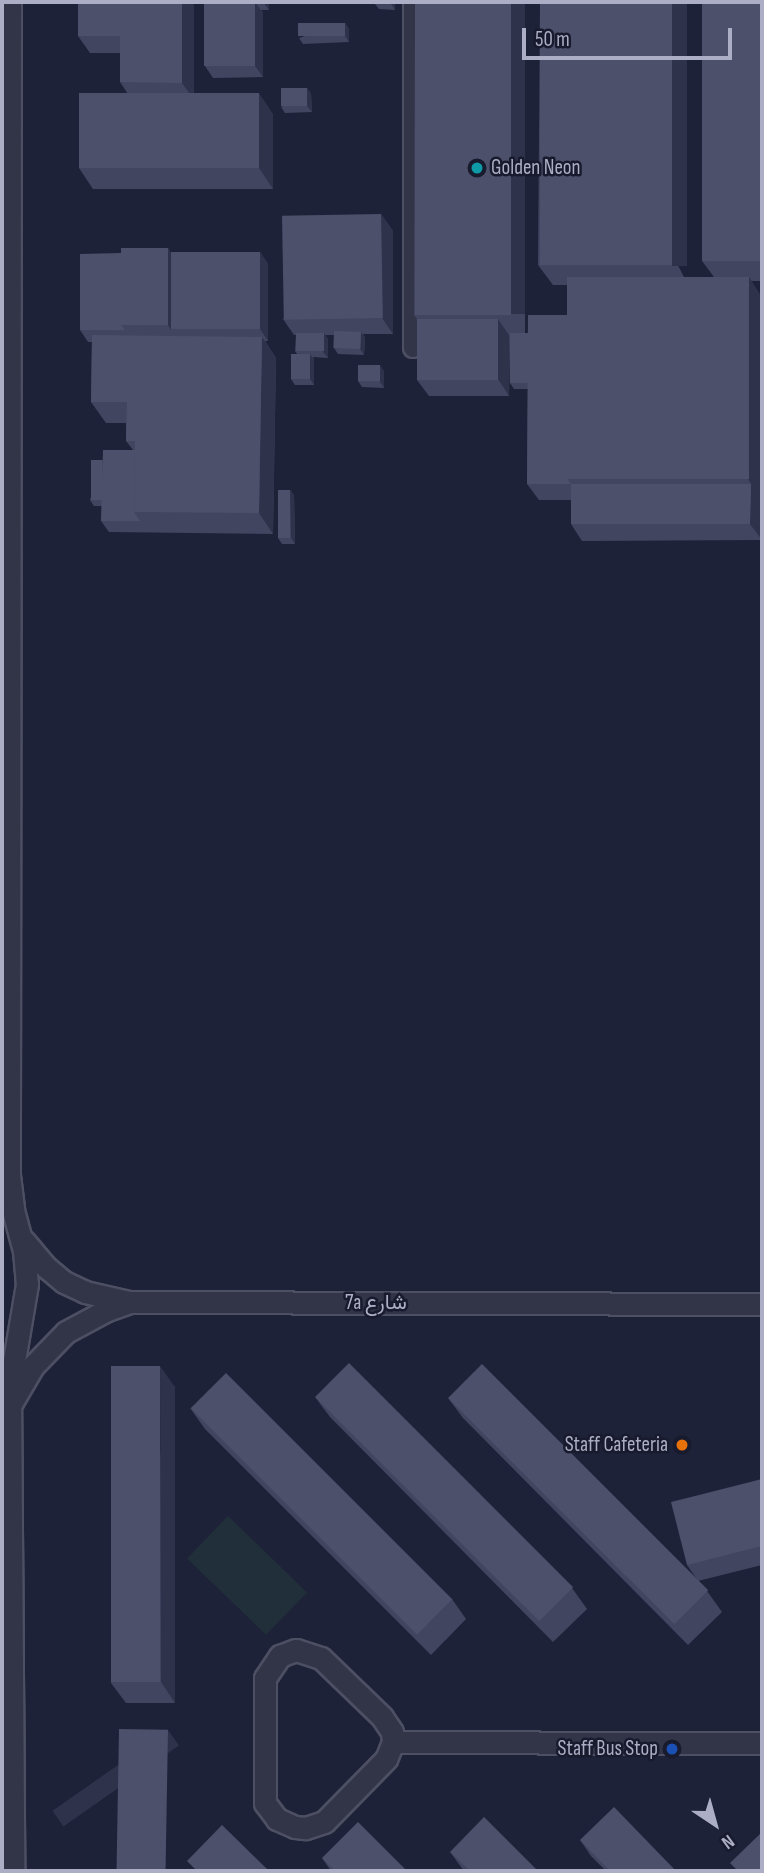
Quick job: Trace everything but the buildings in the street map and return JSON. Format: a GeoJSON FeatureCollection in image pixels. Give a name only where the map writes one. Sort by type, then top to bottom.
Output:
{"type":"FeatureCollection","features":[{"type":"Feature","properties":{"kind":"street"},"geometry":{"type":"LineString","coordinates":[[10,2],[6,609],[9,1175],[24,1251],[27,1284],[12,1362],[10,1407],[12,1871]]}},
{"type":"Feature","properties":{"kind":"street","name":"7a شارع"},"geometry":{"type":"LineString","coordinates":[[18,1231],[38,1259],[64,1282],[85,1293],[130,1302],[762,1304]]}},
{"type":"Feature","properties":{"kind":"street"},"geometry":{"type":"LineString","coordinates":[[10,1407],[33,1366],[66,1332],[107,1310],[130,1302]]}},
{"type":"Feature","properties":{"kind":"street"},"geometry":{"type":"LineString","coordinates":[[2,1608],[12,1588]]}},
{"type":"Feature","properties":{"kind":"street"},"geometry":{"type":"LineString","coordinates":[[288,1652],[313,1653],[382,1717],[392,1732],[393,1742],[386,1759],[324,1822],[295,1828],[277,1819],[265,1803],[265,1678],[273,1662],[288,1652]]}},
{"type":"Feature","properties":{"kind":"street"},"geometry":{"type":"LineString","coordinates":[[393,1742],[762,1743]]}},
{"type":"Feature","properties":{"kind":"lane"},"geometry":{"type":"LineString","coordinates":[[413,348],[414,2]]}},
{"type":"Feature","properties":{"kind":"shaded area"},"geometry":{"type":"Polygon","coordinates":[[[228,1516],[307,1592],[266,1635],[187,1558],[228,1516]]]}},
{"type":"Feature","properties":{"kind":"place","name":"Golden Neon"},"geometry":{"type":"Point","coordinates":[477,168]}},
{"type":"Feature","properties":{"kind":"place","name":"Staff Cafeteria"},"geometry":{"type":"Point","coordinates":[682,1445]}},
{"type":"Feature","properties":{"kind":"place","name":"Staff Bus Stop"},"geometry":{"type":"Point","coordinates":[672,1749]}}]}
